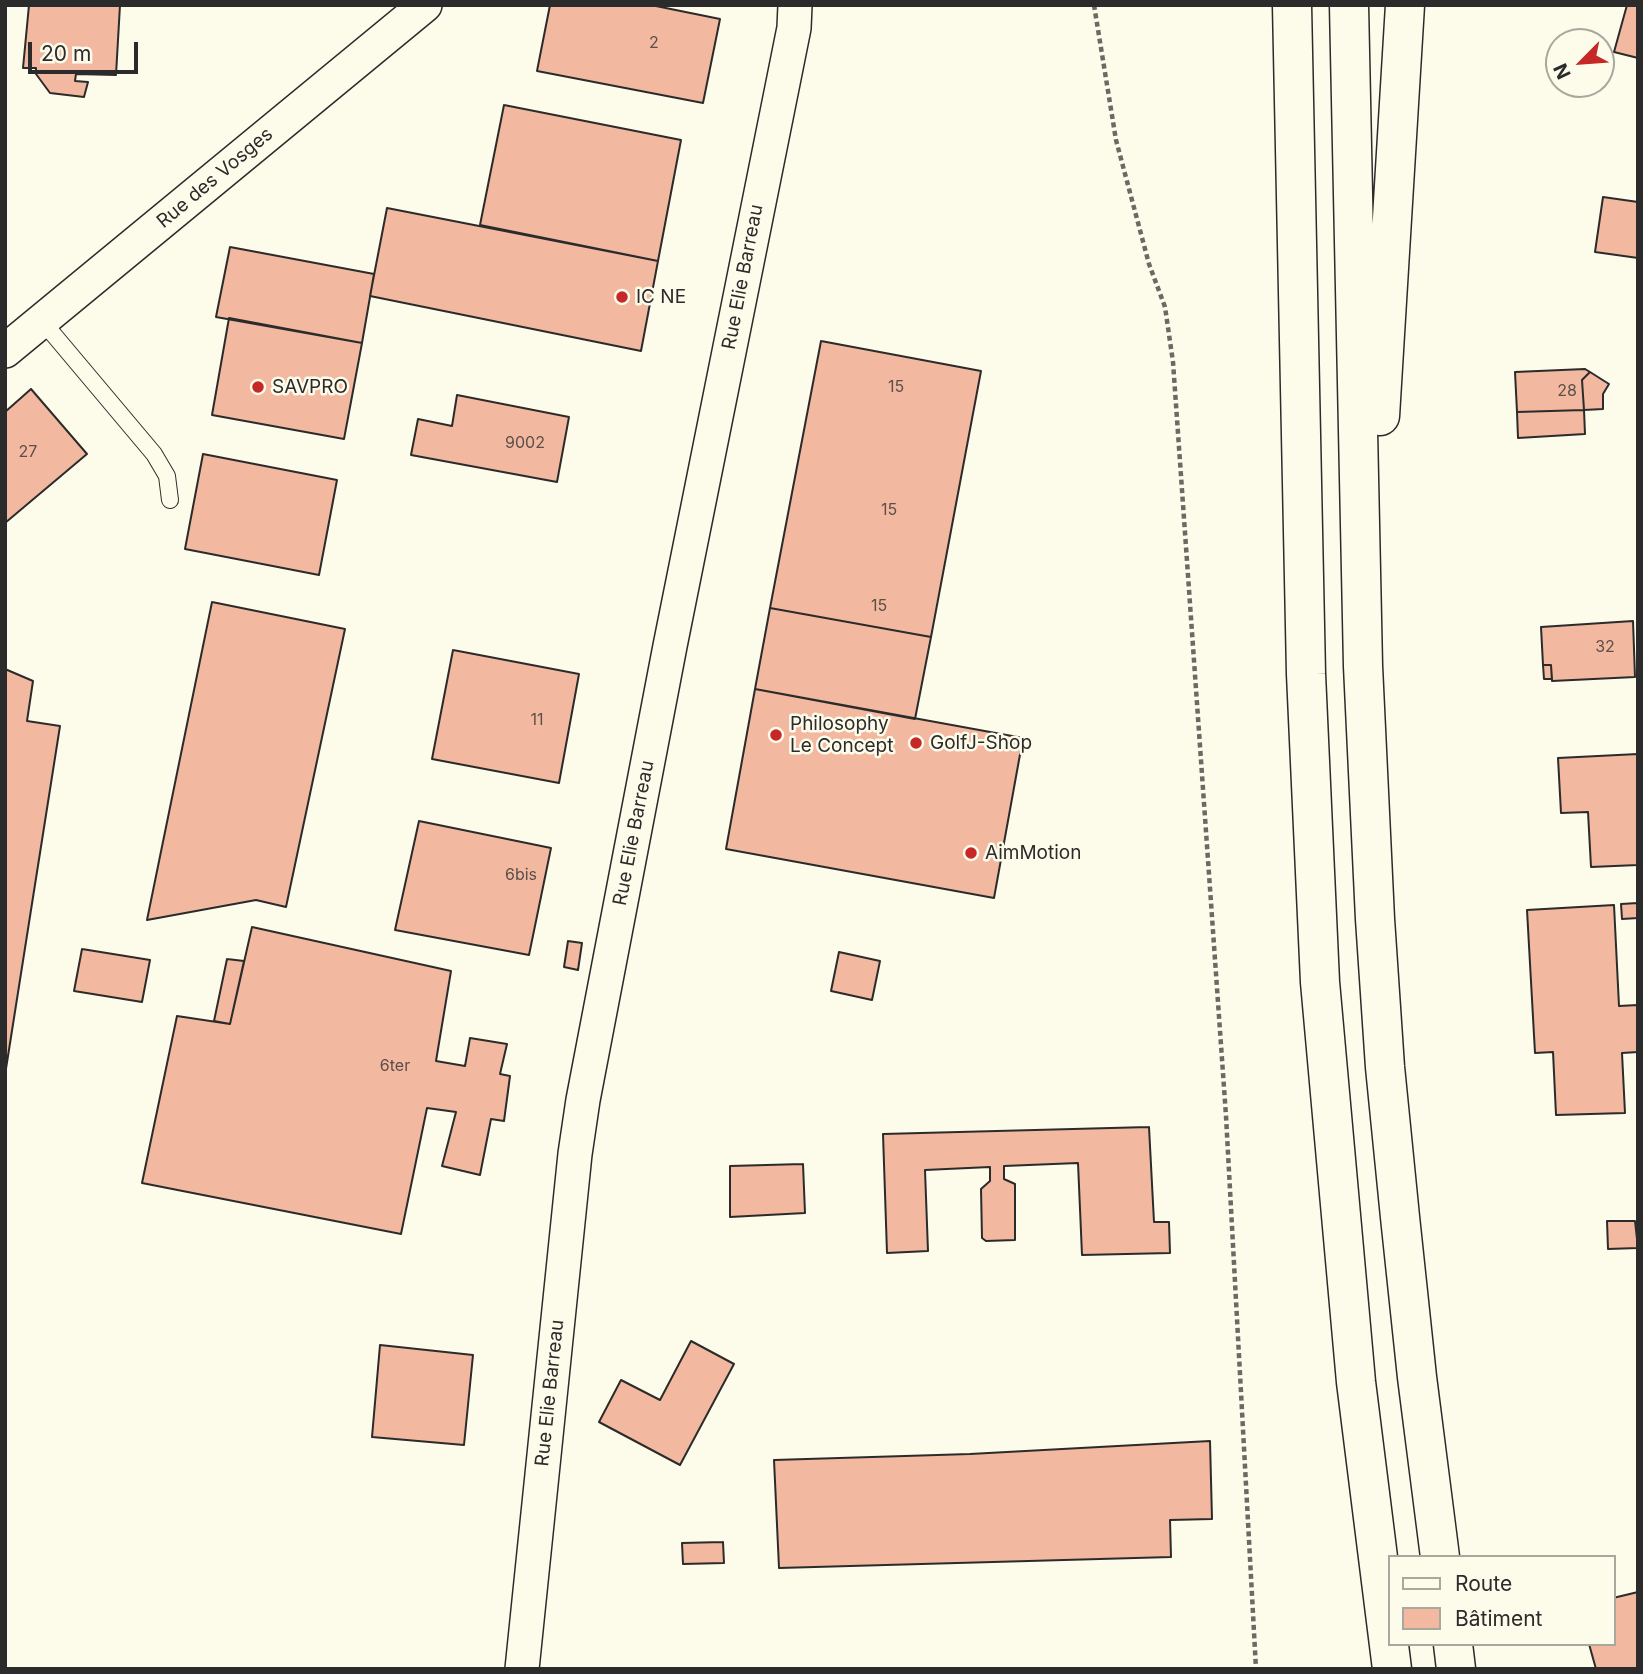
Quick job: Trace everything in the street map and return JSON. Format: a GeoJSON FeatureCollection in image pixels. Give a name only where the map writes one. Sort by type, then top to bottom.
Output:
{"type":"FeatureCollection","features":[{"type":"Feature","properties":{"kind":"highway"},"geometry":{"type":"LineString","coordinates":[[1292,5],[1306,688],[1320,982],[1354,1369],[1388,1637]]}},
{"type":"Feature","properties":{"kind":"highway"},"geometry":{"type":"LineString","coordinates":[[1349,5],[1363,666],[1375,919],[1385,1067],[1417,1377],[1440,1555]]}},
{"type":"Feature","properties":{"kind":"highway"},"geometry":{"type":"LineString","coordinates":[[1363,666],[1405,5]]}},
{"type":"Feature","properties":{"kind":"highway"},"geometry":{"type":"LineString","coordinates":[[1389,1646],[1392,1669]]}},
{"type":"Feature","properties":{"kind":"highway"},"geometry":{"type":"LineString","coordinates":[[1453,1646],[1456,1669]]}},
{"type":"Feature","properties":{"kind":"street","name":"Rue des Vosges"},"geometry":{"type":"LineString","coordinates":[[5,352],[425,5]]}},
{"type":"Feature","properties":{"kind":"street","name":"Rue Elie Barreau"},"geometry":{"type":"LineString","coordinates":[[522,1669],[575,1154],[583,1100],[667,659],[794,28],[795,5]]}},
{"type":"Feature","properties":{"kind":"lane"},"geometry":{"type":"LineString","coordinates":[[43,322],[155,454],[167,476],[170,500]]}},
{"type":"Feature","properties":{"kind":"path"},"geometry":{"type":"LineString","coordinates":[[1094,5],[1116,140],[1149,264],[1165,307],[1173,362],[1226,1116],[1256,1669]]}},
{"type":"Feature","properties":{"kind":"building"},"geometry":{"type":"Polygon","coordinates":[[[29,5],[120,5],[116,75],[76,74],[75,81],[88,82],[84,97],[50,93],[36,74],[36,68],[23,68],[29,5]]]}},
{"type":"Feature","properties":{"kind":"building"},"geometry":{"type":"Polygon","coordinates":[[[550,5],[651,5],[720,19],[703,103],[537,71],[550,5]]]}},
{"type":"Feature","properties":{"kind":"building"},"geometry":{"type":"Polygon","coordinates":[[[1627,5],[1638,5],[1638,58],[1615,52],[1627,5]]]}},
{"type":"Feature","properties":{"kind":"building"},"geometry":{"type":"Polygon","coordinates":[[[504,105],[681,140],[658,261],[480,225],[504,105]]]}},
{"type":"Feature","properties":{"kind":"building"},"geometry":{"type":"Polygon","coordinates":[[[1603,197],[1638,202],[1638,258],[1595,252],[1603,197]]]}},
{"type":"Feature","properties":{"kind":"building"},"geometry":{"type":"Polygon","coordinates":[[[387,208],[658,261],[641,351],[370,296],[387,208]]]}},
{"type":"Feature","properties":{"kind":"building"},"geometry":{"type":"Polygon","coordinates":[[[230,247],[374,274],[362,343],[216,317],[230,247]]]}},
{"type":"Feature","properties":{"kind":"building"},"geometry":{"type":"Polygon","coordinates":[[[229,318],[362,343],[344,439],[212,415],[229,318]]]}},
{"type":"Feature","properties":{"kind":"building"},"geometry":{"type":"Polygon","coordinates":[[[821,341],[981,371],[931,637],[770,608],[821,341]]]}},
{"type":"Feature","properties":{"kind":"building"},"geometry":{"type":"Polygon","coordinates":[[[1585,369],[1590,372],[1582,380],[1584,410],[1517,412],[1515,372],[1585,369]]]}},
{"type":"Feature","properties":{"kind":"building"},"geometry":{"type":"Polygon","coordinates":[[[1590,372],[1609,384],[1603,394],[1603,409],[1584,410],[1582,380],[1590,372]]]}},
{"type":"Feature","properties":{"kind":"building"},"geometry":{"type":"Polygon","coordinates":[[[31,389],[87,454],[5,523],[5,412],[31,389]]]}},
{"type":"Feature","properties":{"kind":"building"},"geometry":{"type":"Polygon","coordinates":[[[457,395],[569,417],[557,482],[411,455],[418,419],[452,426],[457,395]]]}},
{"type":"Feature","properties":{"kind":"building"},"geometry":{"type":"Polygon","coordinates":[[[1584,410],[1585,434],[1518,438],[1517,412],[1584,410]]]}},
{"type":"Feature","properties":{"kind":"building"},"geometry":{"type":"Polygon","coordinates":[[[203,454],[337,480],[319,575],[185,549],[203,454]]]}},
{"type":"Feature","properties":{"kind":"building"},"geometry":{"type":"Polygon","coordinates":[[[212,602],[345,629],[286,907],[256,900],[147,920],[212,602]]]}},
{"type":"Feature","properties":{"kind":"building"},"geometry":{"type":"Polygon","coordinates":[[[770,608],[931,637],[915,719],[755,689],[770,608]]]}},
{"type":"Feature","properties":{"kind":"building"},"geometry":{"type":"Polygon","coordinates":[[[1633,621],[1635,677],[1552,681],[1551,665],[1543,665],[1541,627],[1633,621]]]}},
{"type":"Feature","properties":{"kind":"building"},"geometry":{"type":"Polygon","coordinates":[[[453,650],[579,674],[559,783],[432,759],[453,650]]]}},
{"type":"Feature","properties":{"kind":"building"},"geometry":{"type":"Polygon","coordinates":[[[1543,665],[1551,665],[1552,679],[1544,679],[1543,665]]]}},
{"type":"Feature","properties":{"kind":"building"},"geometry":{"type":"Polygon","coordinates":[[[5,669],[33,681],[27,721],[60,726],[5,1075],[5,669]]]}},
{"type":"Feature","properties":{"kind":"building"},"geometry":{"type":"Polygon","coordinates":[[[755,689],[1023,738],[994,898],[726,849],[755,689]]]}},
{"type":"Feature","properties":{"kind":"building"},"geometry":{"type":"Polygon","coordinates":[[[1638,754],[1638,865],[1591,867],[1588,812],[1561,813],[1558,758],[1638,754]]]}},
{"type":"Feature","properties":{"kind":"building"},"geometry":{"type":"Polygon","coordinates":[[[419,821],[551,848],[529,955],[395,930],[419,821]]]}},
{"type":"Feature","properties":{"kind":"building"},"geometry":{"type":"Polygon","coordinates":[[[1638,903],[1638,918],[1622,919],[1621,904],[1638,903]]]}},
{"type":"Feature","properties":{"kind":"building"},"geometry":{"type":"Polygon","coordinates":[[[1614,905],[1619,1006],[1638,1005],[1638,1052],[1622,1053],[1625,1113],[1556,1115],[1553,1052],[1535,1053],[1527,910],[1614,905]]]}},
{"type":"Feature","properties":{"kind":"building"},"geometry":{"type":"Polygon","coordinates":[[[252,927],[451,971],[436,1061],[465,1066],[470,1038],[507,1044],[500,1074],[510,1076],[504,1121],[491,1119],[480,1175],[442,1166],[456,1112],[427,1108],[401,1234],[142,1183],[177,1016],[230,1024],[252,927]]]}},
{"type":"Feature","properties":{"kind":"building"},"geometry":{"type":"Polygon","coordinates":[[[568,941],[582,943],[578,970],[564,967],[568,941]]]}},
{"type":"Feature","properties":{"kind":"building"},"geometry":{"type":"Polygon","coordinates":[[[82,949],[150,960],[142,1002],[74,991],[82,949]]]}},
{"type":"Feature","properties":{"kind":"building"},"geometry":{"type":"Polygon","coordinates":[[[839,952],[880,961],[872,1000],[831,991],[839,952]]]}},
{"type":"Feature","properties":{"kind":"building"},"geometry":{"type":"Polygon","coordinates":[[[227,959],[244,961],[230,1024],[214,1021],[227,959]]]}},
{"type":"Feature","properties":{"kind":"building"},"geometry":{"type":"Polygon","coordinates":[[[1149,1127],[1154,1222],[1169,1222],[1170,1253],[1082,1255],[1078,1163],[1004,1166],[1004,1179],[1015,1184],[1015,1240],[986,1241],[982,1238],[981,1189],[990,1181],[990,1167],[925,1170],[928,1251],[887,1253],[883,1134],[1149,1127]]]}},
{"type":"Feature","properties":{"kind":"building"},"geometry":{"type":"Polygon","coordinates":[[[803,1164],[805,1213],[730,1217],[730,1166],[803,1164]]]}},
{"type":"Feature","properties":{"kind":"building"},"geometry":{"type":"Polygon","coordinates":[[[1607,1221],[1635,1221],[1638,1248],[1608,1249],[1607,1221]]]}},
{"type":"Feature","properties":{"kind":"building"},"geometry":{"type":"Polygon","coordinates":[[[691,1341],[734,1364],[680,1465],[599,1422],[621,1380],[660,1400],[691,1341]]]}},
{"type":"Feature","properties":{"kind":"building"},"geometry":{"type":"Polygon","coordinates":[[[380,1345],[473,1355],[464,1445],[372,1437],[380,1345]]]}},
{"type":"Feature","properties":{"kind":"building"},"geometry":{"type":"Polygon","coordinates":[[[1210,1441],[1212,1519],[1170,1520],[1171,1557],[779,1568],[774,1460],[970,1454],[1210,1441]]]}},
{"type":"Feature","properties":{"kind":"building"},"geometry":{"type":"Polygon","coordinates":[[[723,1542],[724,1563],[683,1564],[682,1543],[723,1542]]]}},
{"type":"Feature","properties":{"kind":"building"},"geometry":{"type":"Polygon","coordinates":[[[1638,1592],[1638,1669],[1596,1669],[1590,1646],[1615,1646],[1615,1598],[1638,1592]]]}},
{"type":"Feature","properties":{"kind":"place","name":"IC NE"},"geometry":{"type":"Point","coordinates":[622,297]}},
{"type":"Feature","properties":{"kind":"place","name":"SAVPRO"},"geometry":{"type":"Point","coordinates":[258,387]}},
{"type":"Feature","properties":{"kind":"place","name":"Philosophy Le Concept"},"geometry":{"type":"Point","coordinates":[776,735]}},
{"type":"Feature","properties":{"kind":"place","name":"GolfJ-Shop"},"geometry":{"type":"Point","coordinates":[916,743]}},
{"type":"Feature","properties":{"kind":"place","name":"AimMotion"},"geometry":{"type":"Point","coordinates":[971,853]}}]}
